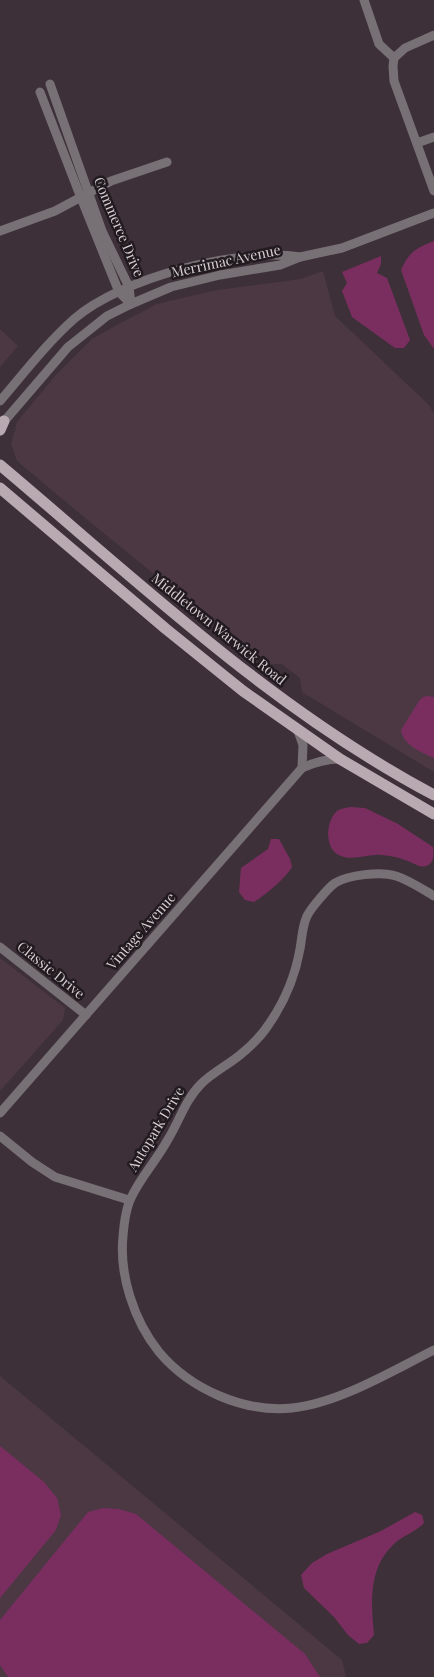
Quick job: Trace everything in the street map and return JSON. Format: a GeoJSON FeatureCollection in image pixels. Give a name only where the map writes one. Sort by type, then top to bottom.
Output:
{"type":"FeatureCollection","features":[{"type":"Feature","properties":{"kind":"main road"},"geometry":{"type":"LineString","coordinates":[[0,458],[9,473]]}},
{"type":"Feature","properties":{"kind":"main road","name":"Middletown Warwick Road"},"geometry":{"type":"LineString","coordinates":[[0,465],[186,624],[252,677],[344,742],[434,795]]}},
{"type":"Feature","properties":{"kind":"main road"},"geometry":{"type":"LineString","coordinates":[[0,488],[214,669],[243,691],[340,759],[434,814]]}},
{"type":"Feature","properties":{"kind":"street"},"geometry":{"type":"LineString","coordinates":[[364,0],[379,44],[394,58]]}},
{"type":"Feature","properties":{"kind":"street"},"geometry":{"type":"LineString","coordinates":[[434,35],[404,48],[394,58],[393,66],[394,81],[434,191]]}},
{"type":"Feature","properties":{"kind":"street","name":"Commerce Drive"},"geometry":{"type":"LineString","coordinates":[[50,84],[85,196],[119,292],[131,304]]}},
{"type":"Feature","properties":{"kind":"street","name":"Commerce Drive"},"geometry":{"type":"LineString","coordinates":[[40,92],[85,196],[129,287],[131,304]]}},
{"type":"Feature","properties":{"kind":"street"},"geometry":{"type":"LineString","coordinates":[[417,143],[434,137]]}},
{"type":"Feature","properties":{"kind":"street"},"geometry":{"type":"LineString","coordinates":[[0,231],[55,211],[111,181],[167,162]]}},
{"type":"Feature","properties":{"kind":"street","name":"Merrimac Avenue"},"geometry":{"type":"LineString","coordinates":[[1,425],[68,347],[107,316],[131,304],[171,287],[220,275],[280,265],[300,257],[342,248],[434,213]]}},
{"type":"Feature","properties":{"kind":"street","name":"Merrimac Avenue"},"geometry":{"type":"LineString","coordinates":[[0,401],[45,346],[75,318],[129,287],[165,273],[236,258],[284,254],[300,257]]}},
{"type":"Feature","properties":{"kind":"street"},"geometry":{"type":"LineString","coordinates":[[298,731],[303,745],[302,768]]}},
{"type":"Feature","properties":{"kind":"street","name":"Vintage Avenue"},"geometry":{"type":"LineString","coordinates":[[0,1113],[302,768],[327,759],[340,759]]}},
{"type":"Feature","properties":{"kind":"street","name":"Autopark Drive"},"geometry":{"type":"LineString","coordinates":[[434,896],[395,875],[354,876],[334,884],[314,906],[307,916],[302,931],[293,981],[281,1007],[263,1032],[240,1056],[219,1069],[201,1084],[187,1101],[168,1141],[129,1200],[122,1250],[124,1270],[134,1310],[160,1353],[196,1385],[230,1401],[262,1407],[292,1408],[335,1397],[376,1380],[434,1350]]}},
{"type":"Feature","properties":{"kind":"street","name":"Classic Drive"},"geometry":{"type":"LineString","coordinates":[[0,947],[86,1015]]}},
{"type":"Feature","properties":{"kind":"street"},"geometry":{"type":"LineString","coordinates":[[0,1136],[32,1162],[55,1177],[129,1200]]}},
{"type":"Feature","properties":{"kind":"shaded area"},"geometry":{"type":"Polygon","coordinates":[[[434,241],[434,349],[424,335],[401,270],[414,251],[434,241]]]}},
{"type":"Feature","properties":{"kind":"shaded area"},"geometry":{"type":"Polygon","coordinates":[[[381,256],[381,264],[377,273],[387,278],[410,340],[404,348],[395,348],[352,317],[342,291],[347,283],[342,272],[381,256]]]}},
{"type":"Feature","properties":{"kind":"shaded area"},"geometry":{"type":"Polygon","coordinates":[[[323,271],[335,316],[429,405],[434,414],[434,772],[302,692],[300,678],[282,664],[265,664],[17,461],[11,444],[17,422],[55,376],[92,339],[115,326],[157,304],[217,290],[301,279],[323,271]]]}},
{"type":"Feature","properties":{"kind":"shaded area"},"geometry":{"type":"Polygon","coordinates":[[[0,329],[18,346],[0,367],[0,329]]]}},
{"type":"Feature","properties":{"kind":"shaded area"},"geometry":{"type":"Polygon","coordinates":[[[427,696],[434,697],[434,758],[409,744],[402,735],[401,730],[419,701],[427,696]]]}},
{"type":"Feature","properties":{"kind":"shaded area"},"geometry":{"type":"Polygon","coordinates":[[[350,807],[365,808],[398,824],[433,847],[431,863],[421,866],[388,856],[377,855],[348,858],[337,854],[330,845],[328,834],[330,822],[337,811],[350,807]]]}},
{"type":"Feature","properties":{"kind":"shaded area"},"geometry":{"type":"Polygon","coordinates":[[[271,839],[279,839],[290,859],[292,867],[280,882],[259,899],[254,902],[245,900],[239,892],[241,868],[268,849],[271,839]]]}},
{"type":"Feature","properties":{"kind":"shaded area"},"geometry":{"type":"Polygon","coordinates":[[[0,958],[65,1008],[63,1020],[0,1091],[0,958]]]}},
{"type":"Feature","properties":{"kind":"shaded area"},"geometry":{"type":"Polygon","coordinates":[[[0,1376],[342,1660],[346,1677],[0,1677],[0,1376]]]}},
{"type":"Feature","properties":{"kind":"shaded area"},"geometry":{"type":"Polygon","coordinates":[[[0,1446],[44,1482],[57,1498],[61,1515],[56,1530],[0,1598],[0,1446]]]}},
{"type":"Feature","properties":{"kind":"shaded area"},"geometry":{"type":"Polygon","coordinates":[[[103,1508],[119,1509],[136,1514],[305,1654],[320,1677],[8,1677],[0,1665],[0,1620],[88,1512],[103,1508]]]}},
{"type":"Feature","properties":{"kind":"shaded area"},"geometry":{"type":"Polygon","coordinates":[[[415,1512],[422,1515],[424,1523],[395,1543],[380,1563],[373,1586],[372,1598],[374,1635],[367,1643],[359,1644],[348,1635],[334,1617],[304,1588],[301,1575],[312,1563],[327,1554],[381,1531],[415,1512]]]}}]}
